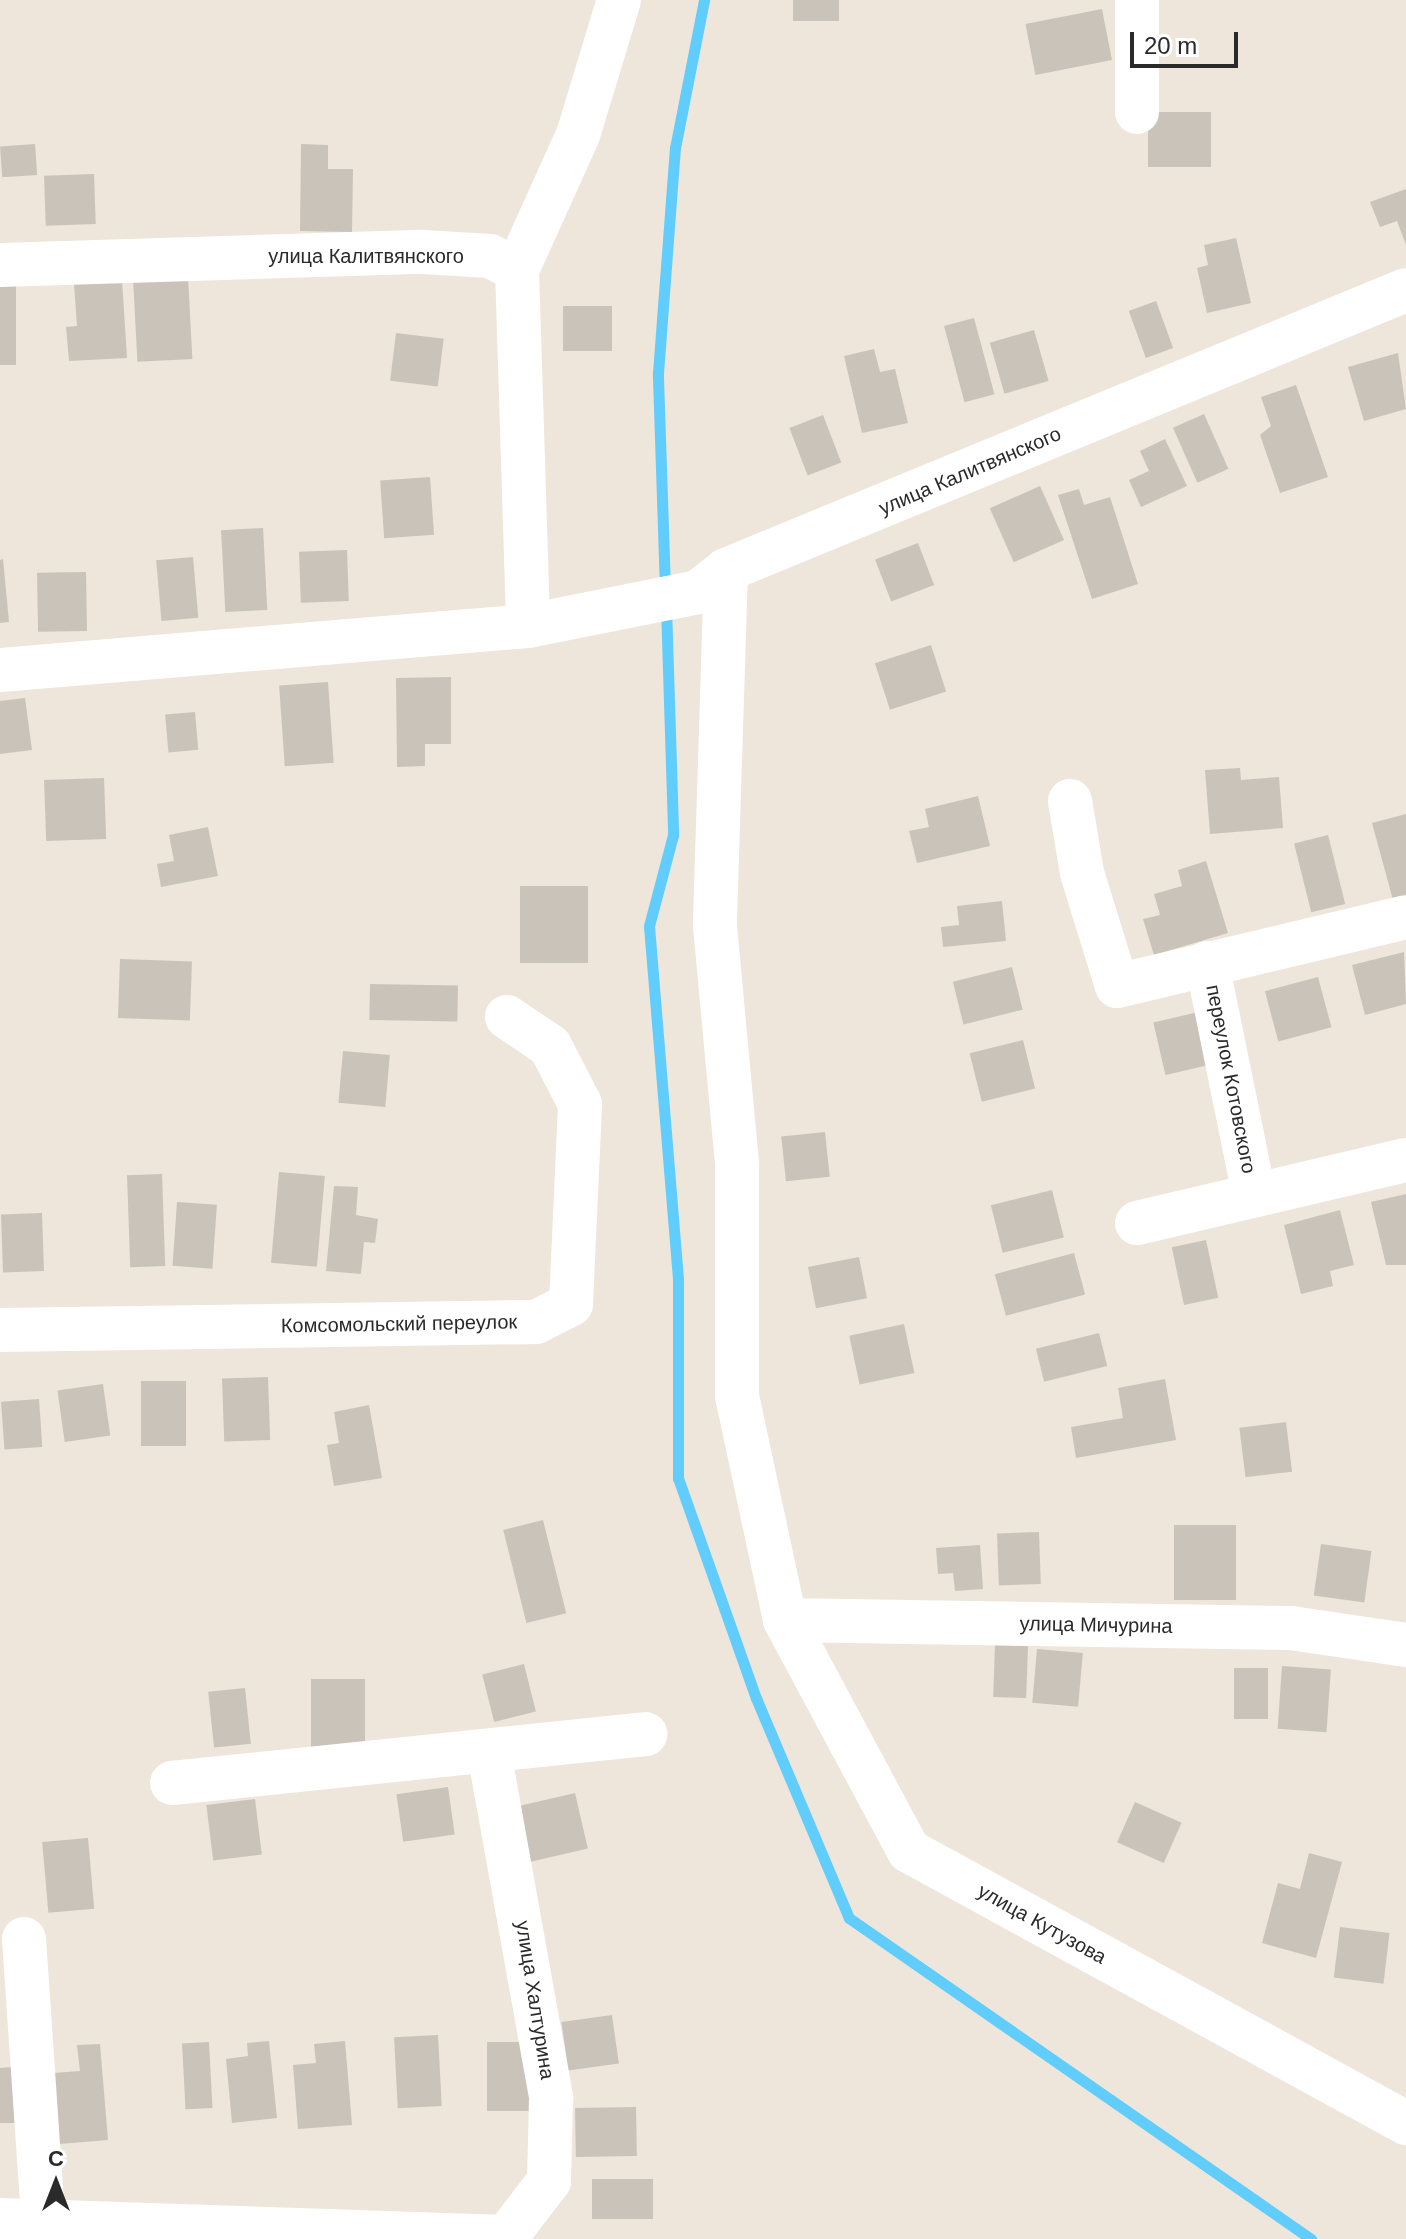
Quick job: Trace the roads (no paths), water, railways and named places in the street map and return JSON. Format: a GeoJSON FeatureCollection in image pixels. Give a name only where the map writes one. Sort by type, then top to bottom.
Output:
{"type":"FeatureCollection","features":[{"type":"Feature","properties":{"kind":"street"},"geometry":{"type":"LineString","coordinates":[[542,624],[517,270],[578,135],[619,0]]}},
{"type":"Feature","properties":{"kind":"street"},"geometry":{"type":"LineString","coordinates":[[1137,0],[1137,112]]}},
{"type":"Feature","properties":{"kind":"street","name":"улица Калитвянского"},"geometry":{"type":"LineString","coordinates":[[0,265],[423,252],[490,256],[517,270]]}},
{"type":"Feature","properties":{"kind":"street","name":"улица Калитвянского"},"geometry":{"type":"LineString","coordinates":[[0,670],[542,624],[712,581],[1406,290]]}},
{"type":"Feature","properties":{"kind":"street","name":"улица Кутузова"},"geometry":{"type":"LineString","coordinates":[[712,581],[715,926],[737,1165],[737,1396],[785,1620],[909,1851],[1406,2123]]}},
{"type":"Feature","properties":{"kind":"street","name":"переулок Котовского"},"geometry":{"type":"LineString","coordinates":[[1070,801],[1082,873],[1117,986],[1406,917]]}},
{"type":"Feature","properties":{"kind":"street","name":"переулок Котовского"},"geometry":{"type":"LineString","coordinates":[[1207,963],[1254,1195]]}},
{"type":"Feature","properties":{"kind":"street","name":"Комсомольский переулок"},"geometry":{"type":"LineString","coordinates":[[0,1330],[536,1322],[571,1304],[580,1104],[550,1046],[507,1017]]}},
{"type":"Feature","properties":{"kind":"street","name":"переулок Котовского"},"geometry":{"type":"LineString","coordinates":[[1137,1223],[1406,1160]]}},
{"type":"Feature","properties":{"kind":"street","name":"улица Мичурина"},"geometry":{"type":"LineString","coordinates":[[785,1620],[1291,1628],[1406,1645]]}},
{"type":"Feature","properties":{"kind":"street"},"geometry":{"type":"LineString","coordinates":[[172,1783],[645,1734]]}},
{"type":"Feature","properties":{"kind":"street","name":"улица Халтурина"},"geometry":{"type":"LineString","coordinates":[[0,2220],[507,2238],[549,2181],[551,2098],[489,1752]]}},
{"type":"Feature","properties":{"kind":"street"},"geometry":{"type":"LineString","coordinates":[[24,1939],[43,2221]]}},
{"type":"Feature","properties":{"kind":"waterway"},"geometry":{"type":"LineString","coordinates":[[665,589],[658,373],[675,148],[704,0]]}},
{"type":"Feature","properties":{"kind":"waterway"},"geometry":{"type":"LineString","coordinates":[[666,606],[673,835],[649,926],[678,1280],[678,1478],[756,1698],[849,1918],[1311,2239]]}}]}
